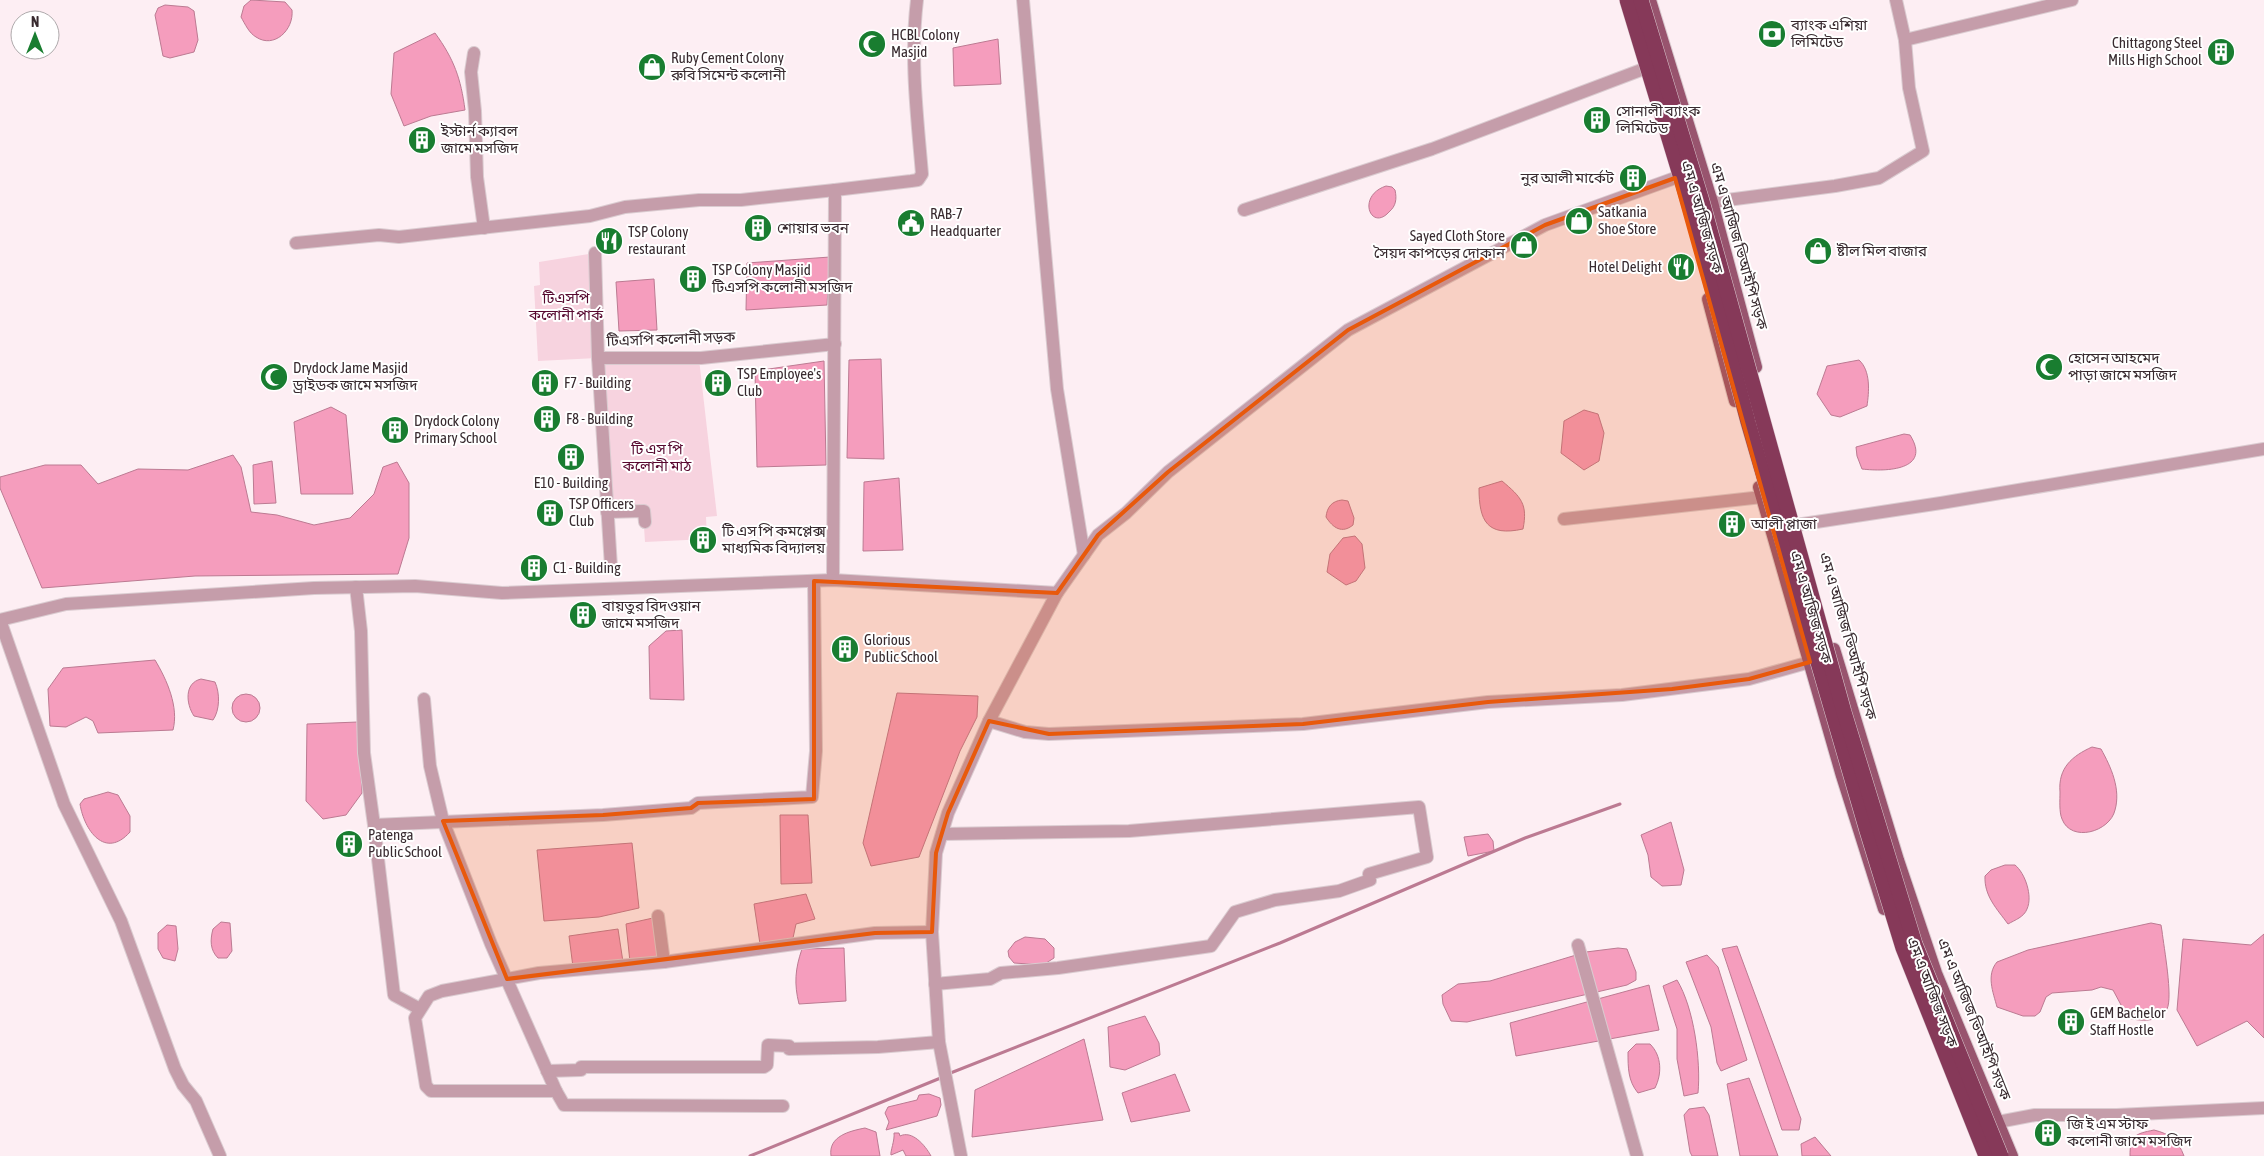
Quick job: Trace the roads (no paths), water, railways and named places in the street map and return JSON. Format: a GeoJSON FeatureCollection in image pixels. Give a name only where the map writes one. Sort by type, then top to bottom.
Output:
{"type":"FeatureCollection","features":[{"type":"Feature","properties":{"kind":"highway"},"geometry":{"type":"LineString","coordinates":[[1627,0],[1697,231],[1748,422],[1866,832],[1903,948],[1986,1156]]}},
{"type":"Feature","properties":{"kind":"highway"},"geometry":{"type":"LineString","coordinates":[[1641,0],[1702,201],[1748,372],[1861,772],[1915,944],[2001,1156]]}},
{"type":"Feature","properties":{"kind":"main road","name":"এম এ আজিজ সড়ক"},"geometry":{"type":"LineString","coordinates":[[1620,0],[1675,178],[1771,529],[1842,776],[1897,950],[1980,1156]]}},
{"type":"Feature","properties":{"kind":"main road","name":"এম এ আজিজ ভিআইপি সড়ক"},"geometry":{"type":"LineString","coordinates":[[1650,0],[1712,202],[1798,524],[1901,870],[1936,974],[2012,1156]]}},
{"type":"Feature","properties":{"kind":"street"},"geometry":{"type":"LineString","coordinates":[[296,243],[379,235],[399,237],[590,216],[625,207],[699,200],[742,200],[918,180],[922,174],[913,60],[913,36],[917,0]]}},
{"type":"Feature","properties":{"kind":"street"},"geometry":{"type":"LineString","coordinates":[[1023,0],[1057,389],[1084,555]]}},
{"type":"Feature","properties":{"kind":"street"},"geometry":{"type":"LineString","coordinates":[[1712,202],[1835,186],[1879,178],[1923,151],[1909,88],[1905,40],[1896,0]]}},
{"type":"Feature","properties":{"kind":"street"},"geometry":{"type":"LineString","coordinates":[[1905,40],[2072,0]]}},
{"type":"Feature","properties":{"kind":"street"},"geometry":{"type":"LineString","coordinates":[[474,53],[470,66],[475,111],[477,177],[484,228]]}},
{"type":"Feature","properties":{"kind":"street"},"geometry":{"type":"LineString","coordinates":[[1244,210],[1432,148],[1641,70]]}},
{"type":"Feature","properties":{"kind":"street"},"geometry":{"type":"LineString","coordinates":[[961,1156],[939,1042],[932,932],[936,853],[948,813],[988,721],[1057,592],[1098,535],[1126,513],[1168,472],[1348,330],[1545,225],[1610,200],[1663,184],[1675,178]]}},
{"type":"Feature","properties":{"kind":"street"},"geometry":{"type":"LineString","coordinates":[[833,580],[835,190]]}},
{"type":"Feature","properties":{"kind":"street"},"geometry":{"type":"LineString","coordinates":[[595,253],[598,358]]}},
{"type":"Feature","properties":{"kind":"street","name":"টিএসপি কলোনী সড়ক"},"geometry":{"type":"LineString","coordinates":[[611,567],[598,358],[701,358],[834,344]]}},
{"type":"Feature","properties":{"kind":"street"},"geometry":{"type":"LineString","coordinates":[[1771,529],[1941,503],[2264,449]]}},
{"type":"Feature","properties":{"kind":"street"},"geometry":{"type":"LineString","coordinates":[[1564,519],[1762,496]]}},
{"type":"Feature","properties":{"kind":"street"},"geometry":{"type":"LineString","coordinates":[[607,512],[644,511],[645,522]]}},
{"type":"Feature","properties":{"kind":"street"},"geometry":{"type":"LineString","coordinates":[[220,1156],[196,1100],[183,1085],[175,1069],[121,921],[64,804],[0,620],[66,604],[314,588],[415,586],[502,593],[833,580],[1057,592]]}},
{"type":"Feature","properties":{"kind":"street"},"geometry":{"type":"LineString","coordinates":[[374,825],[604,815],[691,808],[698,802],[812,797],[816,751],[814,581]]}},
{"type":"Feature","properties":{"kind":"street"},"geometry":{"type":"LineString","coordinates":[[356,587],[361,631],[364,753],[394,995],[420,1010]]}},
{"type":"Feature","properties":{"kind":"street"},"geometry":{"type":"LineString","coordinates":[[988,721],[1025,732],[1049,734],[1303,724],[1488,702],[1622,695],[1672,689],[1749,679],[1810,662]]}},
{"type":"Feature","properties":{"kind":"street"},"geometry":{"type":"LineString","coordinates":[[424,699],[430,766],[443,821],[507,979],[547,1071],[564,1104],[783,1106]]}},
{"type":"Feature","properties":{"kind":"street"},"geometry":{"type":"LineString","coordinates":[[935,984],[990,979],[1001,973],[1058,968],[1212,946],[1235,912],[1275,900],[1339,891],[1370,880],[1369,874],[1427,857],[1419,807],[1129,831],[942,834]]}},
{"type":"Feature","properties":{"kind":"street"},"geometry":{"type":"LineString","coordinates":[[658,916],[664,962]]}},
{"type":"Feature","properties":{"kind":"street"},"geometry":{"type":"LineString","coordinates":[[556,1090],[431,1092],[426,1086],[414,1018],[429,996],[539,973],[664,962],[875,933],[932,932]]}},
{"type":"Feature","properties":{"kind":"street"},"geometry":{"type":"LineString","coordinates":[[1578,945],[1637,1156]]}},
{"type":"Feature","properties":{"kind":"street"},"geometry":{"type":"LineString","coordinates":[[547,1071],[581,1070],[581,1067],[764,1067],[767,1065],[768,1045],[789,1046],[789,1049],[878,1047],[939,1042]]}},
{"type":"Feature","properties":{"kind":"street"},"geometry":{"type":"LineString","coordinates":[[1998,1122],[2035,1115],[2117,1115],[2264,1108]]}},
{"type":"Feature","properties":{"kind":"waterway"},"geometry":{"type":"LineString","coordinates":[[948,1074],[1280,943],[1525,838],[1620,804]]}},
{"type":"Feature","properties":{"kind":"waterway"},"geometry":{"type":"LineString","coordinates":[[750,1156],[943,1077]]}},
{"type":"Feature","properties":{"kind":"place","name":"ব্যাংক এশিয়া লিমিটেড"},"geometry":{"type":"Point","coordinates":[1772,34]}},
{"type":"Feature","properties":{"kind":"place","name":"HCBL Colony Masjid"},"geometry":{"type":"Point","coordinates":[872,44]}},
{"type":"Feature","properties":{"kind":"place","name":"Chittagong Steel Mills High School"},"geometry":{"type":"Point","coordinates":[2221,52]}},
{"type":"Feature","properties":{"kind":"place","name":"Ruby Cement Colony রুবি সিমেন্ট কলোনী"},"geometry":{"type":"Point","coordinates":[652,67]}},
{"type":"Feature","properties":{"kind":"place","name":"সোনালী ব্যাংক লিমিটেড"},"geometry":{"type":"Point","coordinates":[1597,120]}},
{"type":"Feature","properties":{"kind":"place","name":"ইস্টার্ন ক্যাবল জামে মসজিদ"},"geometry":{"type":"Point","coordinates":[422,140]}},
{"type":"Feature","properties":{"kind":"place","name":"নুর আলী মার্কেট"},"geometry":{"type":"Point","coordinates":[1633,178]}},
{"type":"Feature","properties":{"kind":"place","name":"Satkania Shoe Store"},"geometry":{"type":"Point","coordinates":[1579,221]}},
{"type":"Feature","properties":{"kind":"place","name":"RAB-7 Headquarter"},"geometry":{"type":"Point","coordinates":[911,223]}},
{"type":"Feature","properties":{"kind":"place","name":"শোয়ার ভবন"},"geometry":{"type":"Point","coordinates":[758,228]}},
{"type":"Feature","properties":{"kind":"place","name":"TSP Colony restaurant"},"geometry":{"type":"Point","coordinates":[609,241]}},
{"type":"Feature","properties":{"kind":"place","name":"Sayed Cloth Store সৈয়দ কাপড়ের দোকান"},"geometry":{"type":"Point","coordinates":[1524,245]}},
{"type":"Feature","properties":{"kind":"place","name":"ষ্টীল মিল বাজার"},"geometry":{"type":"Point","coordinates":[1818,251]}},
{"type":"Feature","properties":{"kind":"place","name":"Hotel Delight"},"geometry":{"type":"Point","coordinates":[1681,267]}},
{"type":"Feature","properties":{"kind":"place","name":"TSP Colony Masjid টিএসপি কলোনী মসজিদ"},"geometry":{"type":"Point","coordinates":[693,279]}},
{"type":"Feature","properties":{"kind":"place","name":"হোসেন আহমেদ পাড়া জামে মসজিদ"},"geometry":{"type":"Point","coordinates":[2049,367]}},
{"type":"Feature","properties":{"kind":"place","name":"Drydock Jame Masjid ড্রাইডক জামে মসজিদ"},"geometry":{"type":"Point","coordinates":[274,377]}},
{"type":"Feature","properties":{"kind":"place","name":"F7 - Building"},"geometry":{"type":"Point","coordinates":[545,383]}},
{"type":"Feature","properties":{"kind":"place","name":"TSP Employee's Club"},"geometry":{"type":"Point","coordinates":[718,383]}},
{"type":"Feature","properties":{"kind":"place","name":"F8 - Building"},"geometry":{"type":"Point","coordinates":[547,419]}},
{"type":"Feature","properties":{"kind":"place","name":"Drydock Colony Primary School"},"geometry":{"type":"Point","coordinates":[395,430]}},
{"type":"Feature","properties":{"kind":"place","name":"E10 - Building"},"geometry":{"type":"Point","coordinates":[571,457]}},
{"type":"Feature","properties":{"kind":"place","name":"TSP Officers Club"},"geometry":{"type":"Point","coordinates":[550,513]}},
{"type":"Feature","properties":{"kind":"place","name":"আলী প্লাজা"},"geometry":{"type":"Point","coordinates":[1732,524]}},
{"type":"Feature","properties":{"kind":"place","name":"টি এস পি কমপ্লেক্স মাধ্যমিক বিদ্যালয়"},"geometry":{"type":"Point","coordinates":[703,540]}},
{"type":"Feature","properties":{"kind":"place","name":"C1 - Building"},"geometry":{"type":"Point","coordinates":[534,568]}},
{"type":"Feature","properties":{"kind":"place","name":"বায়তুর রিদওয়ান জামে মসজিদ"},"geometry":{"type":"Point","coordinates":[583,615]}},
{"type":"Feature","properties":{"kind":"place","name":"Glorious Public School"},"geometry":{"type":"Point","coordinates":[845,649]}},
{"type":"Feature","properties":{"kind":"place","name":"Patenga Public School"},"geometry":{"type":"Point","coordinates":[349,844]}},
{"type":"Feature","properties":{"kind":"place","name":"GEM Bachelor Staff Hostle"},"geometry":{"type":"Point","coordinates":[2071,1022]}},
{"type":"Feature","properties":{"kind":"place","name":"জি ই এম স্টাফ কলোনী জামে মসজিদ"},"geometry":{"type":"Point","coordinates":[2048,1133]}},
{"type":"Feature","properties":{"kind":"park label","name":"টিএসপি কলোনী পার্ক"},"geometry":{"type":"Point","coordinates":[566,306]}},
{"type":"Feature","properties":{"kind":"park label","name":"টি এস পি কলোনী মাঠ"},"geometry":{"type":"Point","coordinates":[657,458]}}]}
